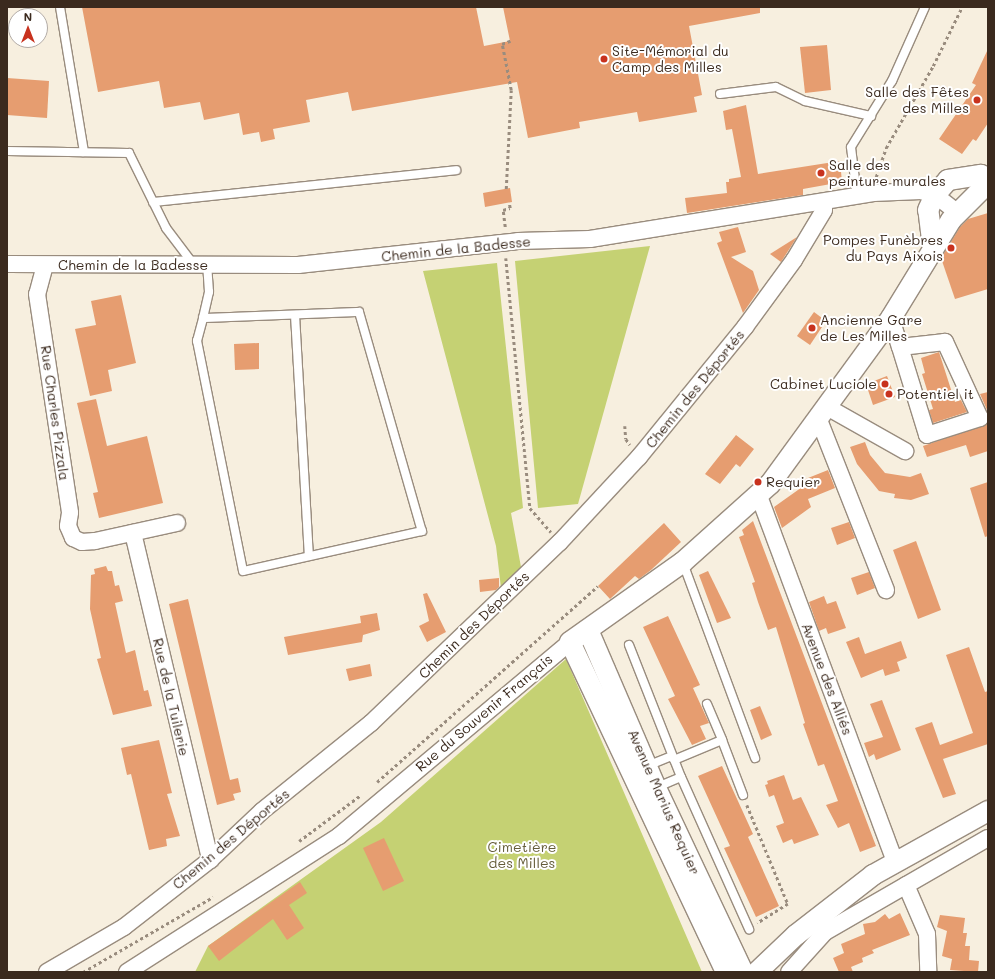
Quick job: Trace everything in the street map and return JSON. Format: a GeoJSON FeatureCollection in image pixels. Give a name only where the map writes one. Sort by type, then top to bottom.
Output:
{"type":"FeatureCollection","features":[{"type":"Feature","properties":{"kind":"street"},"geometry":{"type":"LineString","coordinates":[[933,248],[931,203],[948,180],[981,175],[988,178]]}},
{"type":"Feature","properties":{"kind":"street","name":"Rue du Souvenir Français"},"geometry":{"type":"LineString","coordinates":[[126,972],[205,924],[340,836],[570,642],[683,562],[759,496],[823,414],[891,318],[933,248],[957,212],[988,183]]}},
{"type":"Feature","properties":{"kind":"street","name":"Chemin de la Badesse"},"geometry":{"type":"LineString","coordinates":[[7,264],[201,266],[298,265],[508,242],[590,239],[659,226],[824,203],[863,195],[902,192],[957,212]]}},
{"type":"Feature","properties":{"kind":"street","name":"Chemin des Déportés"},"geometry":{"type":"LineString","coordinates":[[47,972],[124,927],[210,860],[262,812],[371,723],[560,542],[639,457],[746,327],[794,260],[824,210],[824,203]]}},
{"type":"Feature","properties":{"kind":"street","name":"Rue Charles Pizzala"},"geometry":{"type":"LineString","coordinates":[[45,265],[37,294],[70,513],[68,526],[73,538],[82,542],[133,534]]}},
{"type":"Feature","properties":{"kind":"street"},"geometry":{"type":"LineString","coordinates":[[891,318],[927,435],[980,418],[945,342],[900,347]]}},
{"type":"Feature","properties":{"kind":"street"},"geometry":{"type":"LineString","coordinates":[[823,414],[905,451]]}},
{"type":"Feature","properties":{"kind":"street"},"geometry":{"type":"LineString","coordinates":[[823,414],[886,590]]}},
{"type":"Feature","properties":{"kind":"street","name":"Avenue des Alliés"},"geometry":{"type":"LineString","coordinates":[[759,496],[895,862]]}},
{"type":"Feature","properties":{"kind":"street"},"geometry":{"type":"LineString","coordinates":[[133,534],[177,523]]}},
{"type":"Feature","properties":{"kind":"street","name":"Rue de la Tuilerie"},"geometry":{"type":"LineString","coordinates":[[133,534],[210,860]]}},
{"type":"Feature","properties":{"kind":"street","name":"Avenue Marius Requier"},"geometry":{"type":"LineString","coordinates":[[588,630],[639,769]]}},
{"type":"Feature","properties":{"kind":"street","name":"Avenue Marius Requier"},"geometry":{"type":"LineString","coordinates":[[570,642],[639,769],[726,972]]}},
{"type":"Feature","properties":{"kind":"street","name":"Avenue Marius Requier"},"geometry":{"type":"LineString","coordinates":[[649,791],[743,972]]}},
{"type":"Feature","properties":{"kind":"street"},"geometry":{"type":"LineString","coordinates":[[756,972],[834,904],[895,862],[988,811]]}},
{"type":"Feature","properties":{"kind":"street"},"geometry":{"type":"LineString","coordinates":[[789,972],[825,932],[988,838]]}},
{"type":"Feature","properties":{"kind":"street"},"geometry":{"type":"LineString","coordinates":[[906,885],[926,934],[928,972]]}},
{"type":"Feature","properties":{"kind":"lane"},"geometry":{"type":"LineString","coordinates":[[60,7],[84,152]]}},
{"type":"Feature","properties":{"kind":"lane"},"geometry":{"type":"LineString","coordinates":[[863,195],[851,147],[892,81],[925,7]]}},
{"type":"Feature","properties":{"kind":"lane"},"geometry":{"type":"LineString","coordinates":[[720,94],[776,87],[805,101],[871,116]]}},
{"type":"Feature","properties":{"kind":"lane"},"geometry":{"type":"LineString","coordinates":[[7,151],[129,153],[166,228],[201,266],[209,292],[197,341],[243,570],[422,531],[360,312],[203,318]]}},
{"type":"Feature","properties":{"kind":"lane"},"geometry":{"type":"LineString","coordinates":[[153,202],[456,170]]}},
{"type":"Feature","properties":{"kind":"lane"},"geometry":{"type":"LineString","coordinates":[[294,315],[309,556]]}},
{"type":"Feature","properties":{"kind":"lane"},"geometry":{"type":"LineString","coordinates":[[683,562],[755,758]]}},
{"type":"Feature","properties":{"kind":"lane"},"geometry":{"type":"LineString","coordinates":[[629,645],[681,777],[749,929]]}},
{"type":"Feature","properties":{"kind":"lane"},"geometry":{"type":"LineString","coordinates":[[708,704],[742,795]]}},
{"type":"Feature","properties":{"kind":"lane"},"geometry":{"type":"LineString","coordinates":[[639,769],[722,740]]}},
{"type":"Feature","properties":{"kind":"lane"},"geometry":{"type":"LineString","coordinates":[[649,791],[681,777]]}},
{"type":"Feature","properties":{"kind":"path"},"geometry":{"type":"LineString","coordinates":[[863,195],[886,148],[933,66],[962,7]]}},
{"type":"Feature","properties":{"kind":"path"},"geometry":{"type":"LineString","coordinates":[[506,189],[511,90],[502,44],[510,41]]}},
{"type":"Feature","properties":{"kind":"path"},"geometry":{"type":"LineString","coordinates":[[509,203],[510,208],[503,210],[508,242],[506,264],[530,508],[560,542]]}},
{"type":"Feature","properties":{"kind":"path"},"geometry":{"type":"LineString","coordinates":[[372,786],[598,586]]}},
{"type":"Feature","properties":{"kind":"path"},"geometry":{"type":"LineString","coordinates":[[293,846],[366,792]]}},
{"type":"Feature","properties":{"kind":"path"},"geometry":{"type":"LineString","coordinates":[[742,795],[788,904],[749,929]]}},
{"type":"Feature","properties":{"kind":"path"},"geometry":{"type":"LineString","coordinates":[[83,972],[215,896]]}},
{"type":"Feature","properties":{"kind":"green space"},"geometry":{"type":"Polygon","coordinates":[[[650,246],[578,504],[538,508],[515,261],[650,246]]]}},
{"type":"Feature","properties":{"kind":"green space"},"geometry":{"type":"Polygon","coordinates":[[[497,263],[523,508],[511,513],[521,567],[501,588],[496,546],[423,271],[497,263]]]}},
{"type":"Feature","properties":{"kind":"green space","name":"Cimetière des Milles"},"geometry":{"type":"Polygon","coordinates":[[[566,659],[702,972],[195,972],[208,946],[381,822],[566,659]]]}},
{"type":"Feature","properties":{"kind":"building"},"geometry":{"type":"Polygon","coordinates":[[[82,7],[476,7],[484,46],[510,41],[503,7],[760,7],[760,13],[689,26],[702,95],[694,97],[697,112],[639,122],[637,112],[579,122],[580,128],[528,138],[517,82],[352,111],[348,92],[306,100],[310,122],[273,129],[275,139],[261,142],[259,132],[243,135],[239,113],[204,120],[200,102],[164,108],[159,81],[98,92],[82,7]]]}},
{"type":"Feature","properties":{"kind":"building"},"geometry":{"type":"Polygon","coordinates":[[[827,45],[831,90],[805,93],[800,47],[827,45]]]}},
{"type":"Feature","properties":{"kind":"building","name":"Salle des Fêtes des Milles"},"geometry":{"type":"Polygon","coordinates":[[[988,49],[988,123],[976,141],[973,139],[962,154],[939,139],[976,85],[972,83],[988,49]]]}},
{"type":"Feature","properties":{"kind":"building"},"geometry":{"type":"Polygon","coordinates":[[[7,78],[49,81],[47,118],[7,115],[7,78]]]}},
{"type":"Feature","properties":{"kind":"building"},"geometry":{"type":"Polygon","coordinates":[[[746,105],[758,174],[840,161],[842,182],[803,189],[803,195],[687,213],[685,198],[727,193],[726,182],[729,182],[729,179],[741,177],[732,129],[726,130],[723,111],[746,105]]]}},
{"type":"Feature","properties":{"kind":"building"},"geometry":{"type":"Polygon","coordinates":[[[510,188],[512,202],[485,207],[483,193],[510,188]]]}},
{"type":"Feature","properties":{"kind":"building"},"geometry":{"type":"Polygon","coordinates":[[[988,213],[988,289],[955,299],[941,258],[960,227],[968,219],[988,213]]]}},
{"type":"Feature","properties":{"kind":"building"},"geometry":{"type":"Polygon","coordinates":[[[738,227],[746,252],[731,257],[753,271],[759,290],[743,313],[717,243],[722,241],[719,232],[738,227]]]}},
{"type":"Feature","properties":{"kind":"building"},"geometry":{"type":"Polygon","coordinates":[[[797,237],[781,262],[770,254],[797,237]]]}},
{"type":"Feature","properties":{"kind":"building"},"geometry":{"type":"Polygon","coordinates":[[[121,295],[136,363],[108,370],[112,391],[90,396],[75,329],[96,325],[91,301],[121,295]]]}},
{"type":"Feature","properties":{"kind":"building","name":"Ancienne Gare de Les Milles"},"geometry":{"type":"Polygon","coordinates":[[[814,312],[826,321],[810,345],[797,336],[814,312]]]}},
{"type":"Feature","properties":{"kind":"building"},"geometry":{"type":"Polygon","coordinates":[[[259,343],[259,369],[235,370],[234,344],[259,343]]]}},
{"type":"Feature","properties":{"kind":"building"},"geometry":{"type":"Polygon","coordinates":[[[939,352],[955,402],[961,400],[967,412],[933,423],[929,410],[933,409],[922,374],[925,373],[921,358],[939,352]]]}},
{"type":"Feature","properties":{"kind":"building"},"geometry":{"type":"Polygon","coordinates":[[[887,376],[895,397],[873,405],[866,384],[887,376]]]}},
{"type":"Feature","properties":{"kind":"building"},"geometry":{"type":"Polygon","coordinates":[[[988,392],[988,410],[987,410],[980,394],[988,392]]]}},
{"type":"Feature","properties":{"kind":"building"},"geometry":{"type":"Polygon","coordinates":[[[96,399],[107,446],[147,436],[163,503],[99,518],[93,493],[98,492],[77,403],[96,399]]]}},
{"type":"Feature","properties":{"kind":"building"},"geometry":{"type":"Polygon","coordinates":[[[987,424],[988,451],[970,457],[966,445],[927,457],[923,446],[987,424]]]}},
{"type":"Feature","properties":{"kind":"building"},"geometry":{"type":"Polygon","coordinates":[[[736,435],[754,449],[740,467],[736,464],[720,484],[705,474],[736,435]]]}},
{"type":"Feature","properties":{"kind":"building"},"geometry":{"type":"Polygon","coordinates":[[[865,442],[870,455],[885,473],[910,477],[921,473],[929,494],[911,500],[894,498],[895,494],[879,491],[857,464],[850,447],[865,442]]]}},
{"type":"Feature","properties":{"kind":"building"},"geometry":{"type":"Polygon","coordinates":[[[828,470],[835,488],[808,499],[811,507],[782,528],[774,507],[805,485],[803,480],[828,470]]]}},
{"type":"Feature","properties":{"kind":"building"},"geometry":{"type":"Polygon","coordinates":[[[988,482],[988,536],[985,537],[970,488],[988,482]]]}},
{"type":"Feature","properties":{"kind":"building"},"geometry":{"type":"Polygon","coordinates":[[[753,521],[876,846],[860,852],[849,823],[838,828],[826,805],[838,801],[824,764],[818,766],[803,724],[805,723],[776,627],[768,630],[758,602],[752,583],[755,582],[739,537],[744,535],[742,530],[753,521]]]}},
{"type":"Feature","properties":{"kind":"building"},"geometry":{"type":"Polygon","coordinates":[[[849,522],[855,538],[837,545],[831,528],[849,522]]]}},
{"type":"Feature","properties":{"kind":"building"},"geometry":{"type":"Polygon","coordinates":[[[664,523],[681,542],[651,570],[639,579],[635,576],[610,599],[598,586],[664,523]]]}},
{"type":"Feature","properties":{"kind":"building"},"geometry":{"type":"Polygon","coordinates":[[[916,541],[941,610],[918,619],[893,550],[916,541]]]}},
{"type":"Feature","properties":{"kind":"building"},"geometry":{"type":"Polygon","coordinates":[[[106,566],[108,571],[112,571],[115,586],[119,585],[123,601],[115,603],[126,653],[135,650],[144,691],[148,690],[152,706],[113,715],[97,659],[101,658],[90,609],[91,575],[95,574],[94,569],[106,566]]]}},
{"type":"Feature","properties":{"kind":"building"},"geometry":{"type":"Polygon","coordinates":[[[708,571],[731,618],[717,623],[699,575],[708,571]]]}},
{"type":"Feature","properties":{"kind":"building"},"geometry":{"type":"Polygon","coordinates":[[[869,572],[875,588],[857,595],[851,578],[869,572]]]}},
{"type":"Feature","properties":{"kind":"building"},"geometry":{"type":"Polygon","coordinates":[[[499,578],[499,587],[496,590],[480,592],[479,580],[499,578]]]}},
{"type":"Feature","properties":{"kind":"building"},"geometry":{"type":"Polygon","coordinates":[[[427,593],[446,632],[427,642],[419,626],[429,621],[423,594],[427,593]]]}},
{"type":"Feature","properties":{"kind":"building"},"geometry":{"type":"Polygon","coordinates":[[[824,596],[827,604],[836,601],[846,628],[828,634],[826,628],[819,631],[809,602],[824,596]]]}},
{"type":"Feature","properties":{"kind":"building"},"geometry":{"type":"Polygon","coordinates":[[[188,599],[230,780],[238,778],[241,792],[233,794],[235,800],[217,805],[169,604],[188,599]]]}},
{"type":"Feature","properties":{"kind":"building"},"geometry":{"type":"Polygon","coordinates":[[[377,613],[380,630],[363,635],[362,642],[288,655],[284,637],[361,623],[360,616],[377,613]]]}},
{"type":"Feature","properties":{"kind":"building"},"geometry":{"type":"Polygon","coordinates":[[[668,616],[700,685],[693,688],[709,723],[700,726],[706,739],[692,745],[668,699],[675,696],[643,627],[668,616]]]}},
{"type":"Feature","properties":{"kind":"building"},"geometry":{"type":"Polygon","coordinates":[[[859,637],[865,654],[901,641],[907,658],[897,662],[900,671],[885,676],[883,669],[861,678],[846,642],[859,637]]]}},
{"type":"Feature","properties":{"kind":"building"},"geometry":{"type":"Polygon","coordinates":[[[969,647],[985,692],[988,691],[988,744],[943,759],[956,794],[943,798],[915,728],[932,722],[940,745],[973,733],[946,655],[969,647]]]}},
{"type":"Feature","properties":{"kind":"building"},"geometry":{"type":"Polygon","coordinates":[[[370,664],[372,676],[349,681],[346,669],[370,664]]]}},
{"type":"Feature","properties":{"kind":"building"},"geometry":{"type":"Polygon","coordinates":[[[882,700],[901,750],[876,760],[874,754],[869,757],[864,743],[883,737],[870,704],[882,700]]]}},
{"type":"Feature","properties":{"kind":"building"},"geometry":{"type":"Polygon","coordinates":[[[760,706],[772,735],[761,740],[750,710],[760,706]]]}},
{"type":"Feature","properties":{"kind":"building"},"geometry":{"type":"Polygon","coordinates":[[[159,740],[172,793],[167,794],[180,836],[166,839],[167,846],[149,850],[131,774],[127,775],[121,748],[159,740]]]}},
{"type":"Feature","properties":{"kind":"building"},"geometry":{"type":"Polygon","coordinates":[[[722,766],[753,834],[748,837],[779,906],[756,917],[724,848],[730,846],[698,776],[722,766]]]}},
{"type":"Feature","properties":{"kind":"building"},"geometry":{"type":"Polygon","coordinates":[[[784,775],[793,800],[801,797],[819,835],[794,844],[792,839],[783,843],[776,826],[784,823],[774,795],[769,797],[765,785],[768,784],[767,781],[784,775]]]}},
{"type":"Feature","properties":{"kind":"building"},"geometry":{"type":"Polygon","coordinates":[[[384,838],[404,881],[383,891],[363,848],[384,838]]]}},
{"type":"Feature","properties":{"kind":"building"},"geometry":{"type":"Polygon","coordinates":[[[300,882],[307,893],[289,905],[304,928],[287,940],[273,919],[219,961],[208,946],[300,882]]]}},
{"type":"Feature","properties":{"kind":"building"},"geometry":{"type":"Polygon","coordinates":[[[900,913],[910,935],[872,950],[874,953],[862,958],[863,962],[851,967],[853,972],[839,972],[833,958],[844,953],[841,944],[865,934],[863,924],[875,922],[885,914],[889,919],[900,913]]]}},
{"type":"Feature","properties":{"kind":"building"},"geometry":{"type":"Polygon","coordinates":[[[940,915],[965,918],[963,933],[967,933],[965,946],[970,946],[969,960],[979,961],[978,972],[950,970],[952,959],[942,956],[947,931],[937,927],[940,915]]]}},
{"type":"Feature","properties":{"kind":"place","name":"Site-Mémorial du Camp des Milles"},"geometry":{"type":"Point","coordinates":[604,59]}},
{"type":"Feature","properties":{"kind":"place","name":"Salle des Fêtes des Milles"},"geometry":{"type":"Point","coordinates":[977,100]}},
{"type":"Feature","properties":{"kind":"place","name":"Salle des peinture murales"},"geometry":{"type":"Point","coordinates":[821,173]}},
{"type":"Feature","properties":{"kind":"place","name":"Pompes Funèbres du Pays Aixois"},"geometry":{"type":"Point","coordinates":[951,248]}},
{"type":"Feature","properties":{"kind":"place","name":"Ancienne Gare de Les Milles"},"geometry":{"type":"Point","coordinates":[812,328]}},
{"type":"Feature","properties":{"kind":"place","name":"Cabinet Luciole"},"geometry":{"type":"Point","coordinates":[885,384]}},
{"type":"Feature","properties":{"kind":"place","name":"Potentiel it"},"geometry":{"type":"Point","coordinates":[889,394]}},
{"type":"Feature","properties":{"kind":"place","name":"Requier"},"geometry":{"type":"Point","coordinates":[758,482]}}]}
